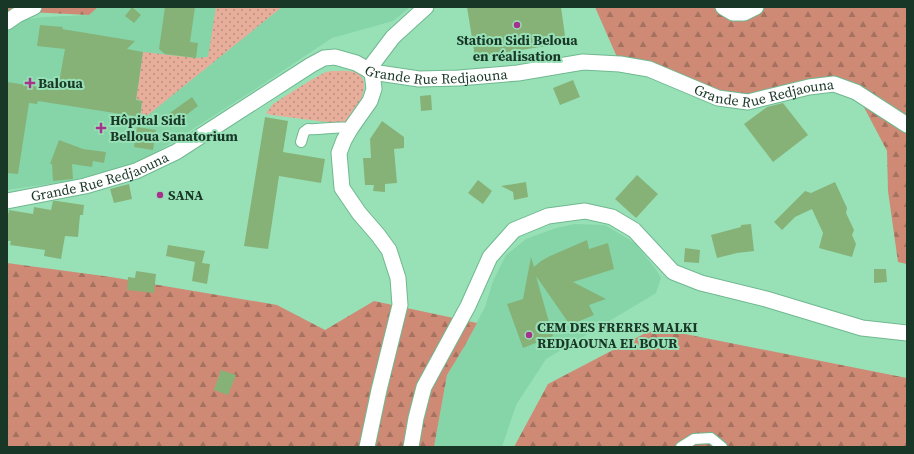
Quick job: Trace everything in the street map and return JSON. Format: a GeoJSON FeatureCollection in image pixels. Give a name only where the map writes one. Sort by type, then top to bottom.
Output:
{"type":"FeatureCollection","features":[{"type":"Feature","properties":{"kind":"street"},"geometry":{"type":"LineString","coordinates":[[7,22],[17,15],[34,7]]}},
{"type":"Feature","properties":{"kind":"street"},"geometry":{"type":"LineString","coordinates":[[367,447],[379,390],[400,305],[398,278],[389,250],[359,213],[342,188],[339,154],[344,140],[351,128],[370,101],[374,89],[370,71],[393,37],[426,7]]}},
{"type":"Feature","properties":{"kind":"street"},"geometry":{"type":"LineString","coordinates":[[723,7],[733,12],[744,12],[756,7]]}},
{"type":"Feature","properties":{"kind":"street","name":"Grande Rue Redjaouna"},"geometry":{"type":"LineString","coordinates":[[7,201],[86,186],[136,171],[176,152],[311,64],[324,58],[335,57],[356,63],[370,71],[419,79],[459,78],[518,73],[583,62],[620,64],[649,69],[718,98],[748,102],[809,87],[834,84],[856,92],[907,125]]}},
{"type":"Feature","properties":{"kind":"street"},"geometry":{"type":"LineString","coordinates":[[301,142],[304,132],[308,129],[342,127],[351,128]]}},
{"type":"Feature","properties":{"kind":"street"},"geometry":{"type":"LineString","coordinates":[[412,447],[416,418],[424,387],[468,306],[490,257],[514,230],[548,216],[585,211],[612,217],[634,230],[673,272],[701,283],[766,298],[862,328],[907,333]]}},
{"type":"Feature","properties":{"kind":"street"},"geometry":{"type":"LineString","coordinates":[[681,447],[694,439],[710,438],[722,447]]}},
{"type":"Feature","properties":{"kind":"shaded area","name":"Hôpital Sidi Belloua Sanatorium"},"geometry":{"type":"Polygon","coordinates":[[[98,7],[410,7],[393,21],[332,38],[135,166],[69,181],[7,190],[7,29],[21,20],[44,17],[89,15],[98,7]]]}},
{"type":"Feature","properties":{"kind":"shaded area"},"geometry":{"type":"Polygon","coordinates":[[[216,7],[282,7],[148,115],[141,116],[142,101],[136,99],[143,52],[196,58],[208,57],[216,7]]]}},
{"type":"Feature","properties":{"kind":"shaded area"},"geometry":{"type":"Polygon","coordinates":[[[326,72],[354,72],[360,75],[363,80],[364,86],[361,100],[348,124],[271,115],[266,113],[273,104],[290,93],[326,72]]]}},
{"type":"Feature","properties":{"kind":"shaded area","name":"CEM DES FRERES MALKI REDJAOUNA EL BOUR"},"geometry":{"type":"Polygon","coordinates":[[[575,224],[605,225],[635,243],[661,278],[656,293],[546,359],[516,405],[502,447],[434,447],[447,375],[485,307],[493,281],[506,255],[526,239],[556,228],[575,224]]]}},
{"type":"Feature","properties":{"kind":"green space"},"geometry":{"type":"Polygon","coordinates":[[[7,7],[98,7],[89,15],[7,11],[7,7]]]}},
{"type":"Feature","properties":{"kind":"green space"},"geometry":{"type":"Polygon","coordinates":[[[595,7],[907,7],[907,264],[898,262],[888,191],[887,151],[856,92],[834,84],[748,102],[620,64],[595,7]]]}},
{"type":"Feature","properties":{"kind":"green space"},"geometry":{"type":"Polygon","coordinates":[[[7,263],[111,277],[277,305],[325,330],[374,301],[477,323],[447,375],[434,447],[7,447],[7,263]]]}},
{"type":"Feature","properties":{"kind":"green space"},"geometry":{"type":"Polygon","coordinates":[[[655,328],[907,378],[907,447],[514,447],[548,384],[655,328]]]}},
{"type":"Feature","properties":{"kind":"building"},"geometry":{"type":"Polygon","coordinates":[[[132,7],[141,15],[134,23],[125,16],[132,7]]]}},
{"type":"Feature","properties":{"kind":"building"},"geometry":{"type":"Polygon","coordinates":[[[165,7],[195,7],[190,42],[198,43],[196,58],[165,54],[159,49],[165,7]]]}},
{"type":"Feature","properties":{"kind":"building","name":"Station Sidi Beloua en réalisation"},"geometry":{"type":"Polygon","coordinates":[[[467,7],[561,7],[566,43],[475,57],[467,7]]]}},
{"type":"Feature","properties":{"kind":"building"},"geometry":{"type":"Polygon","coordinates":[[[40,25],[63,27],[62,29],[135,41],[127,49],[143,52],[136,100],[142,101],[140,117],[38,101],[37,104],[29,103],[18,174],[7,173],[7,82],[46,88],[46,86],[58,88],[65,49],[37,46],[40,25]]]}},
{"type":"Feature","properties":{"kind":"building"},"geometry":{"type":"Polygon","coordinates":[[[573,80],[580,97],[560,105],[553,88],[573,80]]]}},
{"type":"Feature","properties":{"kind":"building"},"geometry":{"type":"Polygon","coordinates":[[[431,95],[432,110],[421,111],[420,96],[431,95]]]}},
{"type":"Feature","properties":{"kind":"building"},"geometry":{"type":"Polygon","coordinates":[[[192,97],[198,106],[172,126],[167,119],[167,115],[192,97]]]}},
{"type":"Feature","properties":{"kind":"building"},"geometry":{"type":"Polygon","coordinates":[[[783,103],[808,135],[773,162],[744,124],[767,107],[783,103]]]}},
{"type":"Feature","properties":{"kind":"building"},"geometry":{"type":"Polygon","coordinates":[[[265,117],[288,121],[283,152],[325,159],[321,183],[279,176],[268,249],[244,246],[265,117]]]}},
{"type":"Feature","properties":{"kind":"building"},"geometry":{"type":"Polygon","coordinates":[[[382,121],[404,137],[404,148],[394,149],[397,183],[385,184],[385,192],[373,191],[374,185],[365,185],[363,158],[371,158],[370,139],[382,121]]]}},
{"type":"Feature","properties":{"kind":"building"},"geometry":{"type":"Polygon","coordinates":[[[137,127],[156,130],[153,150],[134,147],[137,127]]]}},
{"type":"Feature","properties":{"kind":"building"},"geometry":{"type":"Polygon","coordinates":[[[59,140],[83,149],[106,152],[104,163],[93,161],[92,167],[72,164],[73,179],[53,181],[52,164],[50,164],[59,140]]]}},
{"type":"Feature","properties":{"kind":"building"},"geometry":{"type":"Polygon","coordinates":[[[637,175],[658,194],[636,218],[615,199],[637,175]]]}},
{"type":"Feature","properties":{"kind":"building"},"geometry":{"type":"Polygon","coordinates":[[[478,180],[492,191],[483,204],[468,193],[478,180]]]}},
{"type":"Feature","properties":{"kind":"building"},"geometry":{"type":"Polygon","coordinates":[[[526,182],[528,197],[514,200],[513,192],[501,186],[526,182]]]}},
{"type":"Feature","properties":{"kind":"building"},"geometry":{"type":"Polygon","coordinates":[[[835,182],[847,208],[846,213],[854,230],[852,235],[856,244],[852,257],[819,248],[823,233],[812,209],[795,217],[782,230],[774,222],[805,191],[811,193],[835,182]]]}},
{"type":"Feature","properties":{"kind":"building"},"geometry":{"type":"Polygon","coordinates":[[[129,184],[132,199],[114,203],[110,189],[129,184]]]}},
{"type":"Feature","properties":{"kind":"building"},"geometry":{"type":"Polygon","coordinates":[[[53,201],[84,205],[83,215],[80,215],[78,237],[65,236],[61,259],[44,256],[45,250],[10,245],[11,241],[7,241],[7,219],[9,210],[33,214],[34,207],[51,210],[53,201]]]}},
{"type":"Feature","properties":{"kind":"building"},"geometry":{"type":"Polygon","coordinates":[[[751,224],[754,251],[717,258],[711,235],[741,227],[741,225],[751,224]]]}},
{"type":"Feature","properties":{"kind":"building"},"geometry":{"type":"Polygon","coordinates":[[[587,240],[589,249],[608,243],[614,269],[573,282],[606,299],[589,305],[594,315],[570,325],[536,276],[553,336],[523,348],[507,304],[523,299],[531,257],[534,267],[550,256],[587,240]]]}},
{"type":"Feature","properties":{"kind":"building"},"geometry":{"type":"Polygon","coordinates":[[[168,245],[205,251],[202,263],[210,264],[207,284],[192,281],[195,262],[200,263],[166,256],[168,245]]]}},
{"type":"Feature","properties":{"kind":"building"},"geometry":{"type":"Polygon","coordinates":[[[685,248],[700,250],[699,263],[684,262],[685,248]]]}},
{"type":"Feature","properties":{"kind":"building"},"geometry":{"type":"Polygon","coordinates":[[[874,269],[886,269],[887,282],[874,283],[874,269]]]}},
{"type":"Feature","properties":{"kind":"building"},"geometry":{"type":"Polygon","coordinates":[[[136,271],[156,274],[154,293],[127,290],[128,277],[135,278],[136,271]]]}},
{"type":"Feature","properties":{"kind":"building"},"geometry":{"type":"Polygon","coordinates":[[[221,370],[236,375],[228,395],[214,390],[221,370]]]}},
{"type":"Feature","properties":{"kind":"place","name":"Station Sidi Beloua en réalisation"},"geometry":{"type":"Point","coordinates":[517,25]}},
{"type":"Feature","properties":{"kind":"place","name":"Baloua"},"geometry":{"type":"Point","coordinates":[30,83]}},
{"type":"Feature","properties":{"kind":"place","name":"Hôpital Sidi Belloua Sanatorium"},"geometry":{"type":"Point","coordinates":[101,128]}},
{"type":"Feature","properties":{"kind":"place","name":"SANA"},"geometry":{"type":"Point","coordinates":[160,195]}},
{"type":"Feature","properties":{"kind":"place","name":"CEM DES FRERES MALKI REDJAOUNA EL BOUR"},"geometry":{"type":"Point","coordinates":[529,335]}}]}
